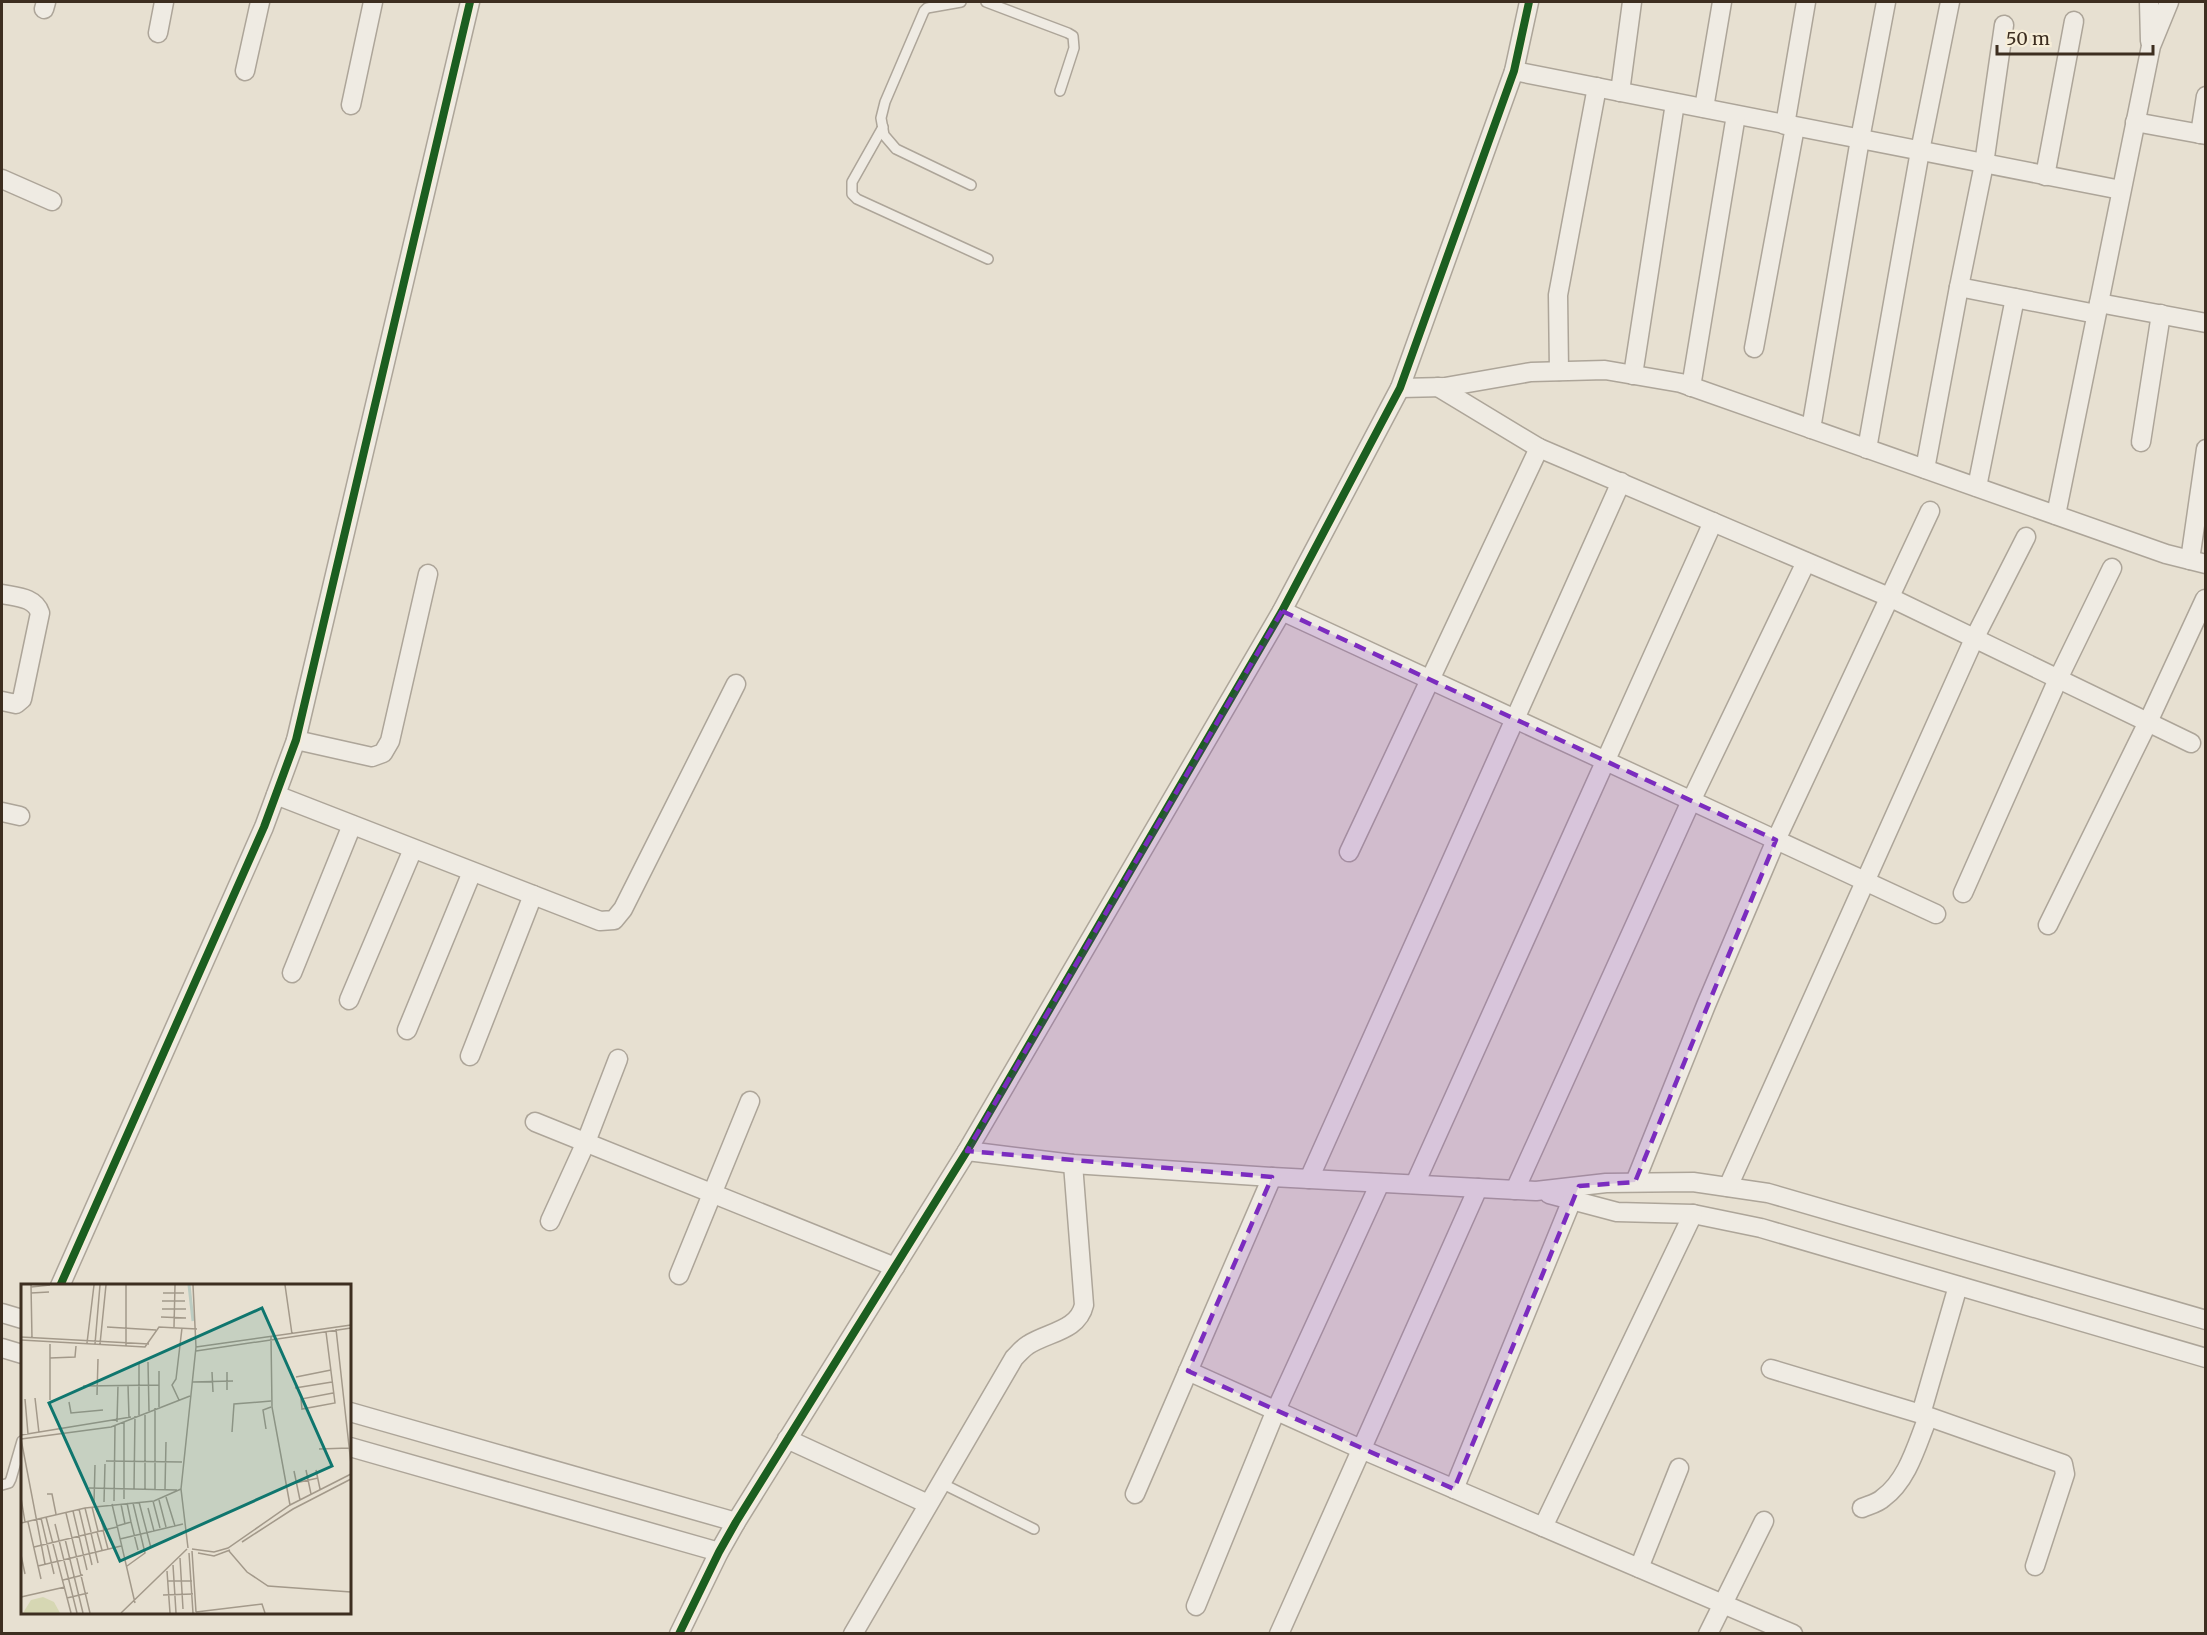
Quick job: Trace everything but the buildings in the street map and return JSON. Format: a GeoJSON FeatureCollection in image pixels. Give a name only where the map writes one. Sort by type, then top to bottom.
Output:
{"type":"FeatureCollection","features":[{"type":"Feature","properties":{"kind":"street"},"geometry":{"type":"LineString","coordinates":[[158,33],[164,2]]}},
{"type":"Feature","properties":{"kind":"street"},"geometry":{"type":"LineString","coordinates":[[245,71],[260,2]]}},
{"type":"Feature","properties":{"kind":"street"},"geometry":{"type":"LineString","coordinates":[[351,105],[373,2]]}},
{"type":"Feature","properties":{"kind":"street"},"geometry":{"type":"LineString","coordinates":[[61,1284],[264,827],[296,740],[470,2]]}},
{"type":"Feature","properties":{"kind":"street"},"geometry":{"type":"LineString","coordinates":[[679,1634],[736,1522],[967,1151],[1282,611],[1400,388],[1514,71],[1529,2]]}},
{"type":"Feature","properties":{"kind":"street"},"geometry":{"type":"LineString","coordinates":[[1620,92],[1632,2]]}},
{"type":"Feature","properties":{"kind":"street"},"geometry":{"type":"LineString","coordinates":[[1704,108],[1722,2]]}},
{"type":"Feature","properties":{"kind":"street"},"geometry":{"type":"LineString","coordinates":[[1754,348],[1790,126],[1806,2]]}},
{"type":"Feature","properties":{"kind":"street"},"geometry":{"type":"LineString","coordinates":[[1811,429],[1860,139],[1886,2]]}},
{"type":"Feature","properties":{"kind":"street"},"geometry":{"type":"LineString","coordinates":[[1867,449],[1920,151],[1950,2]]}},
{"type":"Feature","properties":{"kind":"street"},"geometry":{"type":"LineString","coordinates":[[2149,2],[2151,46]]}},
{"type":"Feature","properties":{"kind":"street"},"geometry":{"type":"LineString","coordinates":[[2056,515],[2151,46],[2169,2]]}},
{"type":"Feature","properties":{"kind":"street"},"geometry":{"type":"LineString","coordinates":[[2045,176],[2073,21]]}},
{"type":"Feature","properties":{"kind":"street"},"geometry":{"type":"LineString","coordinates":[[1925,469],[1984,164],[2004,25]]}},
{"type":"Feature","properties":{"kind":"street"},"geometry":{"type":"LineString","coordinates":[[1514,71],[2121,190]]}},
{"type":"Feature","properties":{"kind":"street"},"geometry":{"type":"LineString","coordinates":[[1560,371],[1558,295],[1597,87]]}},
{"type":"Feature","properties":{"kind":"street"},"geometry":{"type":"LineString","coordinates":[[2135,122],[2203,134],[2205,96]]}},
{"type":"Feature","properties":{"kind":"street"},"geometry":{"type":"LineString","coordinates":[[1633,375],[1675,103]]}},
{"type":"Feature","properties":{"kind":"street"},"geometry":{"type":"LineString","coordinates":[[1691,387],[1736,115]]}},
{"type":"Feature","properties":{"kind":"street"},"geometry":{"type":"LineString","coordinates":[[2,179],[52,201]]}},
{"type":"Feature","properties":{"kind":"street"},"geometry":{"type":"LineString","coordinates":[[1959,287],[2015,298],[2161,314],[2205,323]]}},
{"type":"Feature","properties":{"kind":"street"},"geometry":{"type":"LineString","coordinates":[[1977,487],[2015,298]]}},
{"type":"Feature","properties":{"kind":"street"},"geometry":{"type":"LineString","coordinates":[[2141,442],[2161,314]]}},
{"type":"Feature","properties":{"kind":"street"},"geometry":{"type":"LineString","coordinates":[[1400,388],[1438,387],[1530,372],[1605,370],[1681,383],[2056,515],[2198,562],[2205,448]]}},
{"type":"Feature","properties":{"kind":"street"},"geometry":{"type":"LineString","coordinates":[[1438,387],[1539,448],[1888,597],[2191,743]]}},
{"type":"Feature","properties":{"kind":"street"},"geometry":{"type":"LineString","coordinates":[[1349,852],[1432,680],[1539,448]]}},
{"type":"Feature","properties":{"kind":"street"},"geometry":{"type":"LineString","coordinates":[[1309,1179],[1621,483]]}},
{"type":"Feature","properties":{"kind":"street"},"geometry":{"type":"LineString","coordinates":[[1635,1182],[1706,1005],[1776,840],[1930,511]]}},
{"type":"Feature","properties":{"kind":"street"},"geometry":{"type":"LineString","coordinates":[[1416,1185],[1604,760],[1713,522]]}},
{"type":"Feature","properties":{"kind":"street"},"geometry":{"type":"LineString","coordinates":[[1728,1187],[1974,639],[2026,537]]}},
{"type":"Feature","properties":{"kind":"street"},"geometry":{"type":"LineString","coordinates":[[1515,1190],[1691,801],[1806,562]]}},
{"type":"Feature","properties":{"kind":"street"},"geometry":{"type":"LineString","coordinates":[[1963,893],[2058,679],[2112,568]]}},
{"type":"Feature","properties":{"kind":"street"},"geometry":{"type":"LineString","coordinates":[[296,740],[372,757],[383,753],[390,741],[428,574]]}},
{"type":"Feature","properties":{"kind":"street"},"geometry":{"type":"LineString","coordinates":[[2,594],[32,602],[38,606],[40,613],[22,699],[16,704],[2,701]]}},
{"type":"Feature","properties":{"kind":"street"},"geometry":{"type":"LineString","coordinates":[[2048,926],[2148,722],[2205,599]]}},
{"type":"Feature","properties":{"kind":"street"},"geometry":{"type":"LineString","coordinates":[[1282,611],[1936,914]]}},
{"type":"Feature","properties":{"kind":"street"},"geometry":{"type":"LineString","coordinates":[[276,795],[600,921],[614,920],[622,909],[736,684]]}},
{"type":"Feature","properties":{"kind":"street"},"geometry":{"type":"LineString","coordinates":[[2,812],[20,816]]}},
{"type":"Feature","properties":{"kind":"street"},"geometry":{"type":"LineString","coordinates":[[292,973],[352,825]]}},
{"type":"Feature","properties":{"kind":"street"},"geometry":{"type":"LineString","coordinates":[[349,1000],[413,849]]}},
{"type":"Feature","properties":{"kind":"street"},"geometry":{"type":"LineString","coordinates":[[406,1030],[472,872]]}},
{"type":"Feature","properties":{"kind":"street"},"geometry":{"type":"LineString","coordinates":[[470,1056],[533,895]]}},
{"type":"Feature","properties":{"kind":"street"},"geometry":{"type":"LineString","coordinates":[[550,1221],[586,1142],[618,1059]]}},
{"type":"Feature","properties":{"kind":"street"},"geometry":{"type":"LineString","coordinates":[[679,1275],[750,1101]]}},
{"type":"Feature","properties":{"kind":"street"},"geometry":{"type":"LineString","coordinates":[[535,1122],[895,1267]]}},
{"type":"Feature","properties":{"kind":"street"},"geometry":{"type":"LineString","coordinates":[[967,1151],[1073,1164],[1416,1185],[1576,1193],[1635,1182],[1693,1182],[1768,1192],[2205,1320]]}},
{"type":"Feature","properties":{"kind":"street"},"geometry":{"type":"LineString","coordinates":[[853,1634],[1014,1358],[1027,1345],[1074,1323],[1082,1316],[1084,1305],[1073,1164]]}},
{"type":"Feature","properties":{"kind":"street"},"geometry":{"type":"LineString","coordinates":[[1135,1494],[1272,1177]]}},
{"type":"Feature","properties":{"kind":"street"},"geometry":{"type":"LineString","coordinates":[[1196,1606],[1276,1410],[1380,1183]]}},
{"type":"Feature","properties":{"kind":"street"},"geometry":{"type":"LineString","coordinates":[[1279,1634],[1478,1188]]}},
{"type":"Feature","properties":{"kind":"street"},"geometry":{"type":"LineString","coordinates":[[1576,1193],[1617,1212],[1693,1214],[1761,1228],[2205,1358]]}},
{"type":"Feature","properties":{"kind":"street"},"geometry":{"type":"LineString","coordinates":[[1454,1489],[1576,1193]]}},
{"type":"Feature","properties":{"kind":"street"},"geometry":{"type":"LineString","coordinates":[[1543,1527],[1693,1214]]}},
{"type":"Feature","properties":{"kind":"street"},"geometry":{"type":"LineString","coordinates":[[1862,1508],[1882,1500],[1894,1488],[1906,1469],[1924,1416],[1958,1286]]}},
{"type":"Feature","properties":{"kind":"street"},"geometry":{"type":"LineString","coordinates":[[2,1313],[21,1319]]}},
{"type":"Feature","properties":{"kind":"street"},"geometry":{"type":"LineString","coordinates":[[2,1348],[21,1354]]}},
{"type":"Feature","properties":{"kind":"street"},"geometry":{"type":"LineString","coordinates":[[1771,1369],[1924,1416],[2063,1464],[2065,1474],[2035,1566]]}},
{"type":"Feature","properties":{"kind":"street"},"geometry":{"type":"LineString","coordinates":[[1188,1371],[1361,1449],[1793,1634]]}},
{"type":"Feature","properties":{"kind":"street"},"geometry":{"type":"LineString","coordinates":[[351,1412],[736,1522]]}},
{"type":"Feature","properties":{"kind":"street"},"geometry":{"type":"LineString","coordinates":[[788,1439],[928,1504]]}},
{"type":"Feature","properties":{"kind":"street"},"geometry":{"type":"LineString","coordinates":[[351,1447],[719,1552]]}},
{"type":"Feature","properties":{"kind":"street"},"geometry":{"type":"LineString","coordinates":[[1639,1568],[1679,1468]]}},
{"type":"Feature","properties":{"kind":"street"},"geometry":{"type":"LineString","coordinates":[[1708,1634],[1764,1521]]}},
{"type":"Feature","properties":{"kind":"lane"},"geometry":{"type":"LineString","coordinates":[[961,2],[924,10],[885,102],[881,118],[884,135],[896,149],[971,185]]}},
{"type":"Feature","properties":{"kind":"lane"},"geometry":{"type":"LineString","coordinates":[[988,2],[1073,36],[1074,48],[1060,90]]}},
{"type":"Feature","properties":{"kind":"lane"},"geometry":{"type":"LineString","coordinates":[[883,127],[852,183],[852,194],[856,199],[988,259]]}},
{"type":"Feature","properties":{"kind":"lane"},"geometry":{"type":"LineString","coordinates":[[2,1485],[9,1483],[11,1479],[21,1444]]}},
{"type":"Feature","properties":{"kind":"lane"},"geometry":{"type":"LineString","coordinates":[[941,1483],[1034,1529]]}},
{"type":"Feature","properties":{"kind":"highlighted area"},"geometry":{"type":"Polygon","coordinates":[[[1282,611],[1776,840],[1635,1182],[1579,1186],[1454,1489],[1188,1371],[1272,1177],[967,1151],[1282,611]]]}},
{"type":"Feature","properties":{"kind":"cycle path"},"geometry":{"type":"LineString","coordinates":[[61,1284],[264,827],[296,740],[470,2]]}},
{"type":"Feature","properties":{"kind":"cycle path"},"geometry":{"type":"LineString","coordinates":[[679,1634],[736,1522],[967,1151],[1282,611],[1400,388],[1514,71],[1529,2]]}}]}
